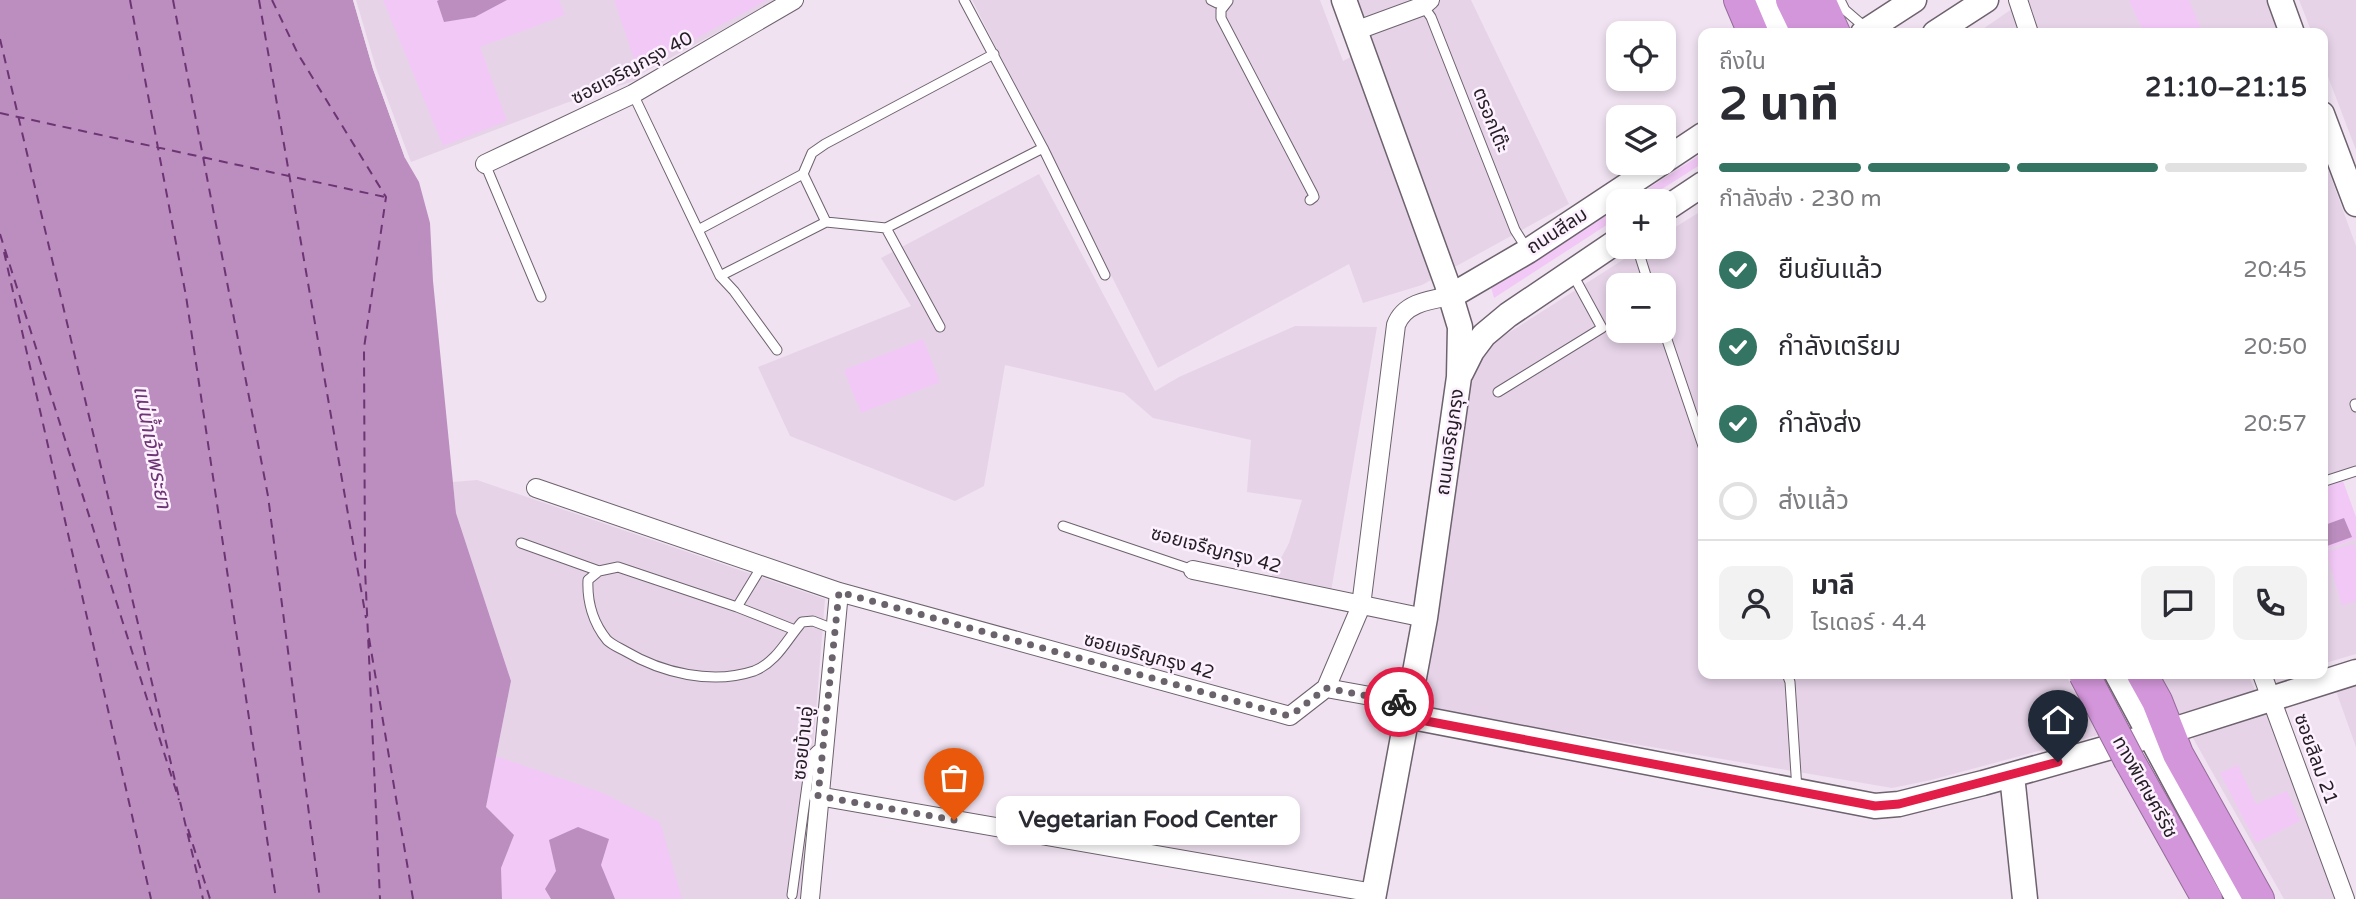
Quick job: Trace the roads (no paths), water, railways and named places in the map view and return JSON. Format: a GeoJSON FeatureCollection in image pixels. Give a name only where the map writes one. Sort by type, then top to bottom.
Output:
{"type":"FeatureCollection","features":[{"type":"Feature","properties":{"kind":"highway"},"geometry":{"type":"LineString","coordinates":[[1739,0],[1751,28]]}},
{"type":"Feature","properties":{"kind":"highway"},"geometry":{"type":"LineString","coordinates":[[1791,0],[1805,28]]}},
{"type":"Feature","properties":{"kind":"highway"},"geometry":{"type":"LineString","coordinates":[[1820,0],[1833,28]]}},
{"type":"Feature","properties":{"kind":"highway","name":"ทางพิเศษศรีรัช"},"geometry":{"type":"LineString","coordinates":[[2087,679],[2207,899]]}},
{"type":"Feature","properties":{"kind":"highway"},"geometry":{"type":"LineString","coordinates":[[2146,679],[2178,754],[2259,899]]}},
{"type":"Feature","properties":{"kind":"main road","name":"ถนนเจริญกรุง"},"geometry":{"type":"LineString","coordinates":[[1344,0],[1460,327],[1459,376],[1424,618],[1373,896]]}},
{"type":"Feature","properties":{"kind":"main road"},"geometry":{"type":"LineString","coordinates":[[1764,0],[1777,28]]}},
{"type":"Feature","properties":{"kind":"main road"},"geometry":{"type":"LineString","coordinates":[[1871,28],[1914,0]]}},
{"type":"Feature","properties":{"kind":"main road"},"geometry":{"type":"LineString","coordinates":[[1943,28],[1986,0]]}},
{"type":"Feature","properties":{"kind":"main road"},"geometry":{"type":"LineString","coordinates":[[2280,0],[2290,28]]}},
{"type":"Feature","properties":{"kind":"main road"},"geometry":{"type":"LineString","coordinates":[[2328,130],[2356,204]]}},
{"type":"Feature","properties":{"kind":"main road","name":"ถนนสีลม"},"geometry":{"type":"LineString","coordinates":[[1676,153],[1698,138]]}},
{"type":"Feature","properties":{"kind":"main road","name":"ถนนสีลม"},"geometry":{"type":"LineString","coordinates":[[1451,296],[1528,251],[1643,175]]}},
{"type":"Feature","properties":{"kind":"main road"},"geometry":{"type":"LineString","coordinates":[[1676,202],[1698,187]]}},
{"type":"Feature","properties":{"kind":"main road"},"geometry":{"type":"LineString","coordinates":[[1459,376],[1483,335],[1606,249]]}},
{"type":"Feature","properties":{"kind":"main road"},"geometry":{"type":"LineString","coordinates":[[1460,327],[1465,332],[1483,335]]}},
{"type":"Feature","properties":{"kind":"main road"},"geometry":{"type":"LineString","coordinates":[[2176,729],[2356,672]]}},
{"type":"Feature","properties":{"kind":"main road"},"geometry":{"type":"LineString","coordinates":[[2120,679],[2238,899]]}},
{"type":"Feature","properties":{"kind":"main road"},"geometry":{"type":"LineString","coordinates":[[2147,679],[2203,781],[2274,899]]}},
{"type":"Feature","properties":{"kind":"main road"},"geometry":{"type":"LineString","coordinates":[[1408,710],[1875,806],[1899,804],[2150,736]]}},
{"type":"Feature","properties":{"kind":"main road"},"geometry":{"type":"LineString","coordinates":[[2012,775],[2025,899]]}},
{"type":"Feature","properties":{"kind":"street","name":"ซอยเจริญกรุง 40"},"geometry":{"type":"LineString","coordinates":[[485,164],[633,94],[794,0]]}},
{"type":"Feature","properties":{"kind":"street"},"geometry":{"type":"LineString","coordinates":[[2018,0],[2027,28]]}},
{"type":"Feature","properties":{"kind":"street"},"geometry":{"type":"LineString","coordinates":[[1355,31],[1424,4]]}},
{"type":"Feature","properties":{"kind":"street","name":"ซอยเจริญกรุง 42"},"geometry":{"type":"LineString","coordinates":[[536,488],[839,592],[1286,715],[1293,714],[1326,688],[1361,606],[1396,326],[1406,309],[1451,296]]}},
{"type":"Feature","properties":{"kind":"street","name":"ซอยเจรืญกรุง 42"},"geometry":{"type":"LineString","coordinates":[[1193,570],[1424,618]]}},
{"type":"Feature","properties":{"kind":"street","name":"ซอยบ้านอู่"},"geometry":{"type":"LineString","coordinates":[[801,897],[818,796],[839,592]]}},
{"type":"Feature","properties":{"kind":"street","name":"ซอยสีลม 21"},"geometry":{"type":"LineString","coordinates":[[2264,679],[2346,899]]}},
{"type":"Feature","properties":{"kind":"street"},"geometry":{"type":"LineString","coordinates":[[1326,688],[1408,710]]}},
{"type":"Feature","properties":{"kind":"street"},"geometry":{"type":"LineString","coordinates":[[818,796],[1373,896]]}},
{"type":"Feature","properties":{"kind":"lane"},"geometry":{"type":"LineString","coordinates":[[964,0],[1043,148],[1105,275]]}},
{"type":"Feature","properties":{"kind":"lane"},"geometry":{"type":"LineString","coordinates":[[1211,0],[1229,1]]}},
{"type":"Feature","properties":{"kind":"lane"},"geometry":{"type":"LineString","coordinates":[[1840,0],[1844,10],[1861,28]]}},
{"type":"Feature","properties":{"kind":"lane"},"geometry":{"type":"LineString","coordinates":[[1229,1],[1221,10],[1221,18],[1313,194],[1314,197],[1310,200]]}},
{"type":"Feature","properties":{"kind":"lane","name":"ตรอกโต๊ะ"},"geometry":{"type":"LineString","coordinates":[[1424,4],[1515,230],[1528,251]]}},
{"type":"Feature","properties":{"kind":"lane"},"geometry":{"type":"LineString","coordinates":[[698,230],[803,174],[812,153],[825,144],[994,54]]}},
{"type":"Feature","properties":{"kind":"lane"},"geometry":{"type":"LineString","coordinates":[[633,94],[720,276],[777,350]]}},
{"type":"Feature","properties":{"kind":"lane"},"geometry":{"type":"LineString","coordinates":[[720,276],[826,222],[886,228],[1043,148]]}},
{"type":"Feature","properties":{"kind":"lane"},"geometry":{"type":"LineString","coordinates":[[485,164],[541,297]]}},
{"type":"Feature","properties":{"kind":"lane"},"geometry":{"type":"LineString","coordinates":[[803,174],[826,222]]}},
{"type":"Feature","properties":{"kind":"lane"},"geometry":{"type":"LineString","coordinates":[[886,228],[940,327]]}},
{"type":"Feature","properties":{"kind":"lane"},"geometry":{"type":"LineString","coordinates":[[1498,392],[1602,328],[1571,272]]}},
{"type":"Feature","properties":{"kind":"lane"},"geometry":{"type":"LineString","coordinates":[[1668,343],[1698,431]]}},
{"type":"Feature","properties":{"kind":"lane"},"geometry":{"type":"LineString","coordinates":[[2328,480],[2356,471]]}},
{"type":"Feature","properties":{"kind":"lane","name":"ซอยเจรืญกรุง 42"},"geometry":{"type":"LineString","coordinates":[[1063,526],[1193,570]]}},
{"type":"Feature","properties":{"kind":"lane"},"geometry":{"type":"LineString","coordinates":[[522,543],[599,571]]}},
{"type":"Feature","properties":{"kind":"lane"},"geometry":{"type":"LineString","coordinates":[[737,607],[762,566]]}},
{"type":"Feature","properties":{"kind":"lane"},"geometry":{"type":"LineString","coordinates":[[795,629],[618,567],[599,571],[588,580],[587,599],[608,641],[641,660],[686,674],[724,677],[755,670],[776,657],[802,622],[813,621],[835,630]]}},
{"type":"Feature","properties":{"kind":"lane"},"geometry":{"type":"LineString","coordinates":[[1789,679],[1797,790]]}},
{"type":"Feature","properties":{"kind":"lane"},"geometry":{"type":"LineString","coordinates":[[801,897],[811,755],[817,750],[823,754]]}},
{"type":"Feature","properties":{"kind":"water","name":"แม่น้ำเจ้าพระยา"},"geometry":{"type":"Polygon","coordinates":[[[0,0],[353,0],[373,69],[405,158],[419,182],[430,223],[433,281],[456,513],[511,681],[486,807],[514,835],[501,868],[502,899],[0,899],[0,0]]]}},
{"type":"Feature","properties":{"kind":"water"},"geometry":{"type":"Polygon","coordinates":[[[507,0],[475,17],[444,22],[437,1],[507,0]]]}},
{"type":"Feature","properties":{"kind":"water"},"geometry":{"type":"Polygon","coordinates":[[[2344,518],[2352,537],[2328,546],[2328,524],[2344,518]]]}},
{"type":"Feature","properties":{"kind":"water"},"geometry":{"type":"Polygon","coordinates":[[[578,827],[609,839],[601,865],[615,899],[551,899],[545,889],[556,871],[549,840],[578,827]]]}},
{"type":"Feature","properties":{"kind":"place","name":"Vegetarian Food Center"},"geometry":{"type":"Point","coordinates":[954,820]}}]}
